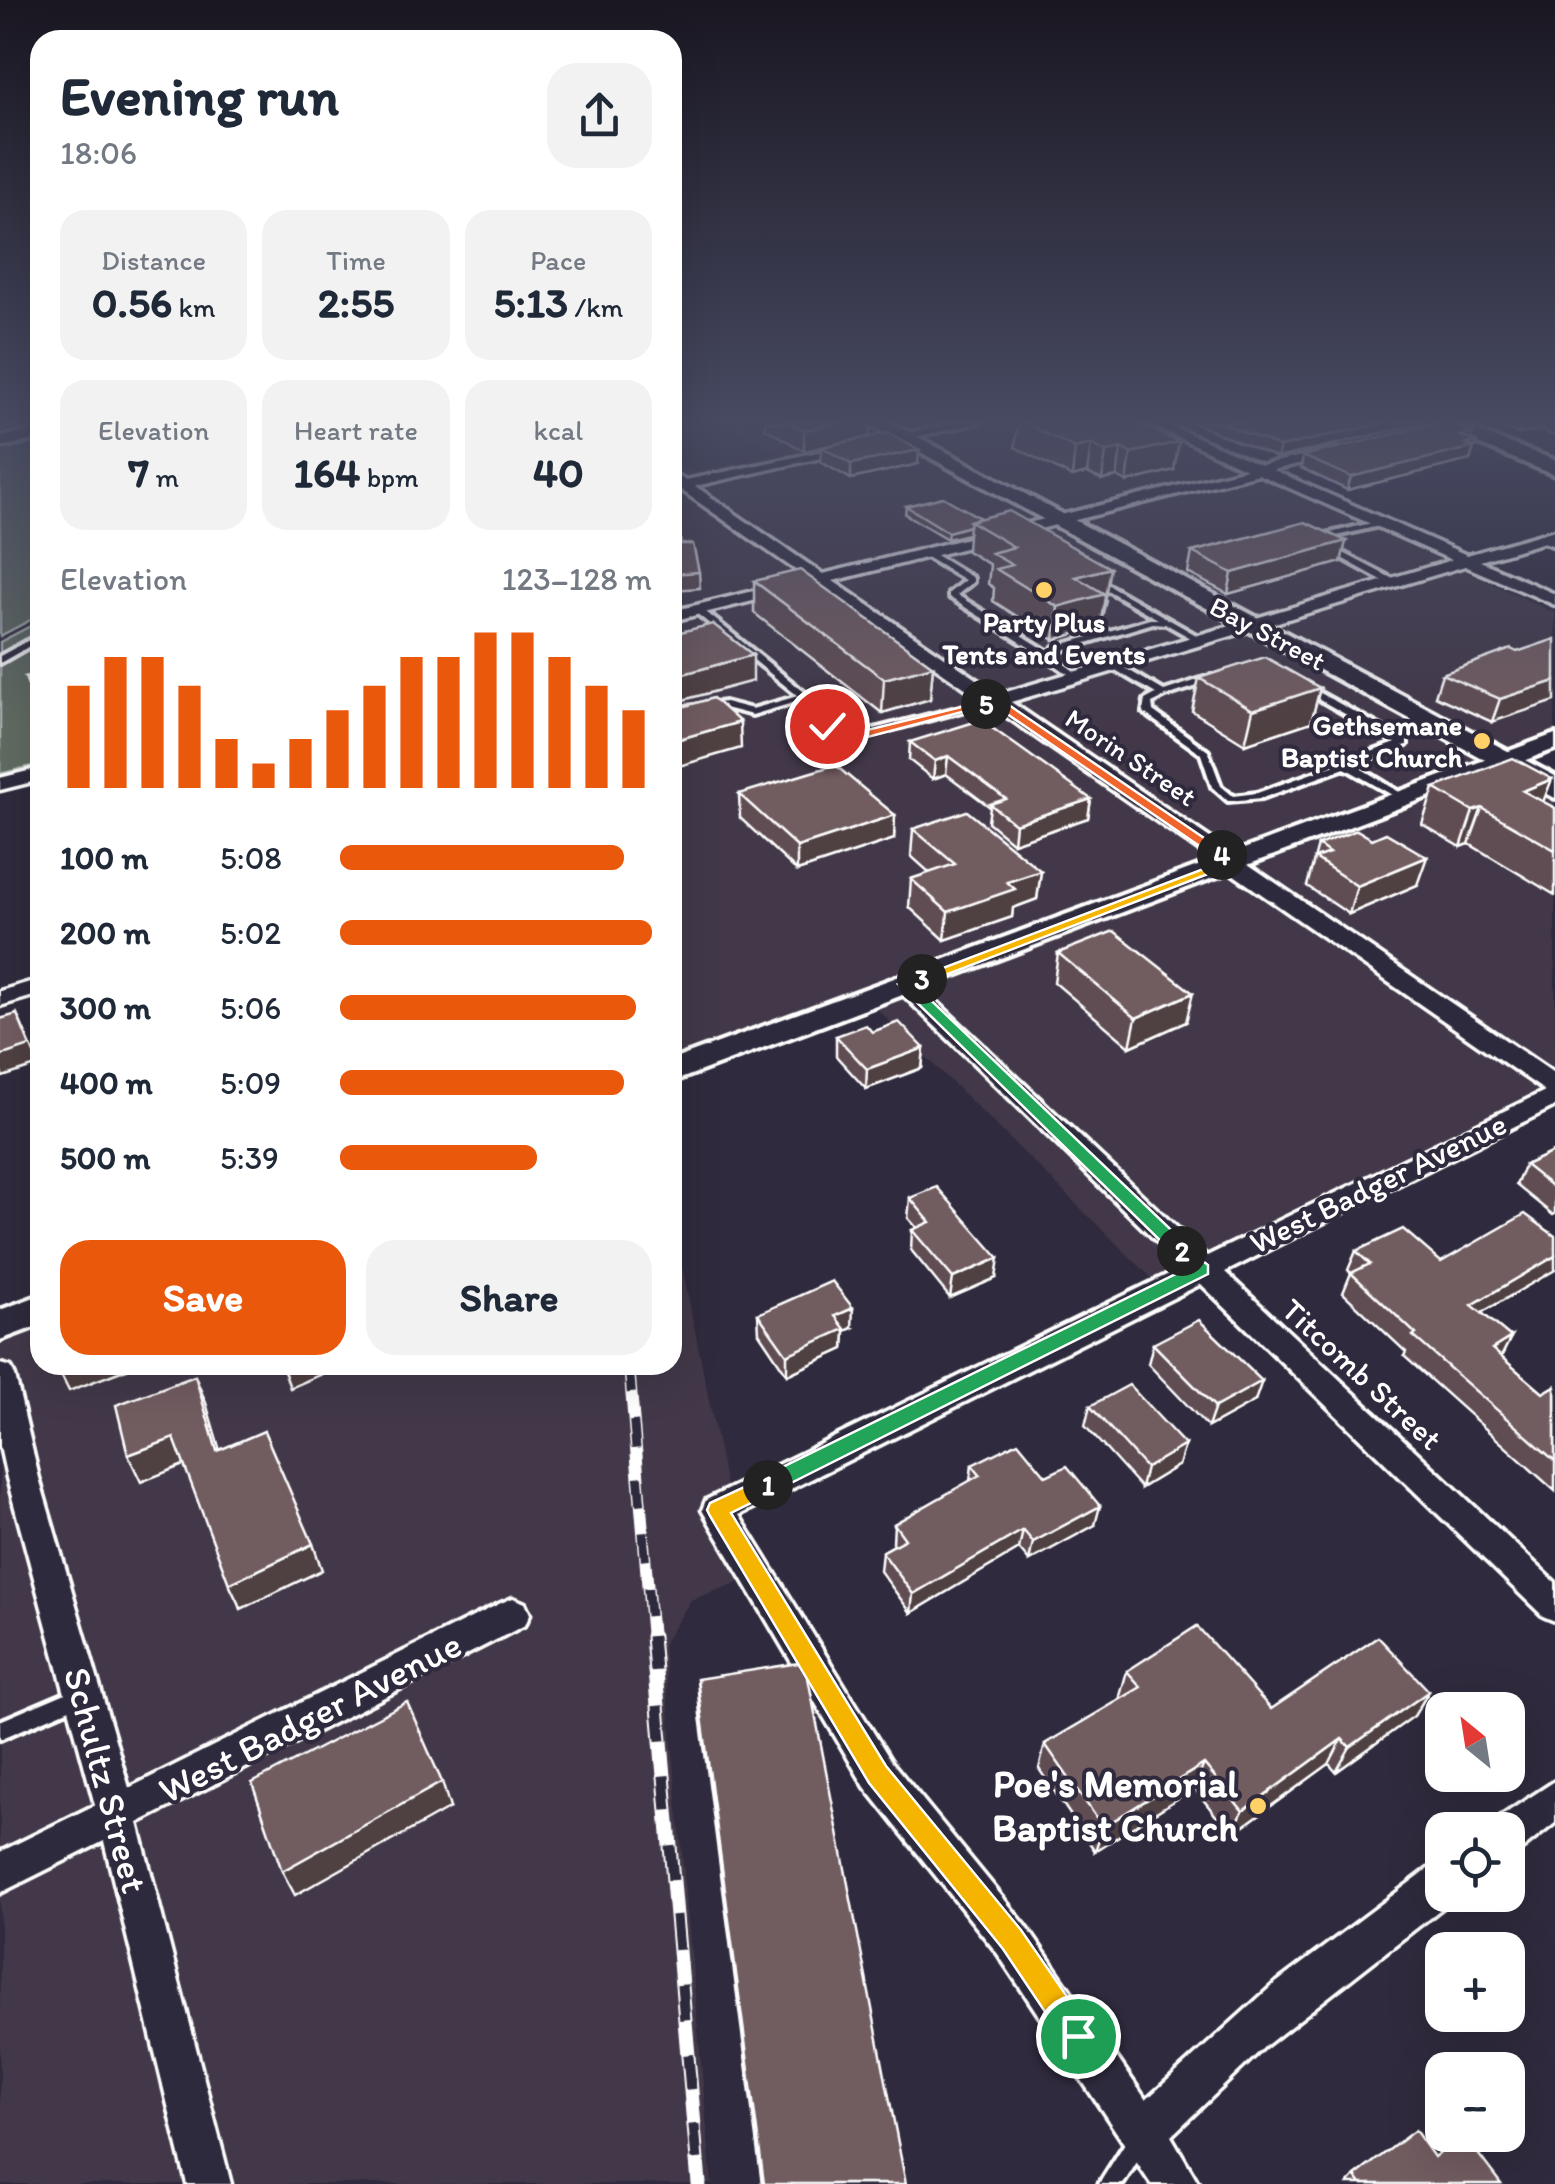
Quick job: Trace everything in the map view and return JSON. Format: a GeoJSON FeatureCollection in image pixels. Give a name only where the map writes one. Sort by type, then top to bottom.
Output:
{"type":"FeatureCollection","features":[{"type":"Feature","properties":{"kind":"main road","name":"Bay Street"},"geometry":{"type":"LineString","coordinates":[[1065,524],[1555,789]]}},
{"type":"Feature","properties":{"kind":"street","name":"Morin Street"},"geometry":{"type":"LineString","coordinates":[[739,524],[1555,1086]]}},
{"type":"Feature","properties":{"kind":"street"},"geometry":{"type":"LineString","coordinates":[[682,614],[926,553],[1019,536],[1048,524]]}},
{"type":"Feature","properties":{"kind":"street"},"geometry":{"type":"LineString","coordinates":[[1382,524],[1555,600]]}},
{"type":"Feature","properties":{"kind":"street"},"geometry":{"type":"LineString","coordinates":[[996,702],[1466,560],[1550,539]]}},
{"type":"Feature","properties":{"kind":"street"},"geometry":{"type":"LineString","coordinates":[[682,1068],[1555,741]]}},
{"type":"Feature","properties":{"kind":"street"},"geometry":{"type":"LineString","coordinates":[[0,784],[30,776]]}},
{"type":"Feature","properties":{"kind":"street","name":"Titcomb Street"},"geometry":{"type":"LineString","coordinates":[[906,984],[1555,1605]]}},
{"type":"Feature","properties":{"kind":"street"},"geometry":{"type":"LineString","coordinates":[[0,999],[30,989]]}},
{"type":"Feature","properties":{"kind":"street","name":"West Badger Avenue"},"geometry":{"type":"LineString","coordinates":[[1144,2134],[1012,1940],[878,1774],[718,1510],[1555,1096]]}},
{"type":"Feature","properties":{"kind":"street"},"geometry":{"type":"LineString","coordinates":[[0,1326],[30,1314]]}},
{"type":"Feature","properties":{"kind":"street","name":"Schultz Street"},"geometry":{"type":"LineString","coordinates":[[0,1376],[7,1442],[117,1814],[209,2184]]}},
{"type":"Feature","properties":{"kind":"street","name":"West Badger Avenue"},"geometry":{"type":"LineString","coordinates":[[0,1874],[513,1614]]}},
{"type":"Feature","properties":{"kind":"street"},"geometry":{"type":"LineString","coordinates":[[1525,1822],[1555,1800]]}},
{"type":"Feature","properties":{"kind":"street"},"geometry":{"type":"LineString","coordinates":[[1177,2184],[1144,2134],[1189,2083],[1338,1960],[1425,1896]]}},
{"type":"Feature","properties":{"kind":"lane"},"geometry":{"type":"LineString","coordinates":[[1376,524],[1329,536],[1324,546],[1327,551],[1392,582]]}},
{"type":"Feature","properties":{"kind":"lane"},"geometry":{"type":"LineString","coordinates":[[926,553],[970,580],[952,596],[1078,677]]}},
{"type":"Feature","properties":{"kind":"lane"},"geometry":{"type":"LineString","coordinates":[[1089,576],[1200,640]]}},
{"type":"Feature","properties":{"kind":"lane"},"geometry":{"type":"LineString","coordinates":[[698,610],[818,708],[827,726],[845,739],[996,702]]}},
{"type":"Feature","properties":{"kind":"lane"},"geometry":{"type":"LineString","coordinates":[[1049,656],[1057,649],[1154,621],[1168,622]]}},
{"type":"Feature","properties":{"kind":"lane"},"geometry":{"type":"LineString","coordinates":[[718,641],[733,637]]}},
{"type":"Feature","properties":{"kind":"lane"},"geometry":{"type":"LineString","coordinates":[[0,660],[30,643]]}},
{"type":"Feature","properties":{"kind":"lane"},"geometry":{"type":"LineString","coordinates":[[1115,666],[1162,694]]}},
{"type":"Feature","properties":{"kind":"lane"},"geometry":{"type":"LineString","coordinates":[[1230,673],[1162,694],[1148,702],[1148,712],[1204,753],[1217,788],[1231,799],[1259,796],[1404,743],[1294,681]]}},
{"type":"Feature","properties":{"kind":"lane"},"geometry":{"type":"LineString","coordinates":[[682,711],[725,705],[752,712],[805,697]]}},
{"type":"Feature","properties":{"kind":"lane"},"geometry":{"type":"LineString","coordinates":[[1346,764],[1404,798]]}},
{"type":"Feature","properties":{"kind":"lane"},"geometry":{"type":"LineString","coordinates":[[0,1730],[84,1694]]}},
{"type":"Feature","properties":{"kind":"lane"},"geometry":{"type":"LineString","coordinates":[[1110,2184],[1144,2134]]}},
{"type":"Feature","properties":{"kind":"shaded area"},"geometry":{"type":"Polygon","coordinates":[[[682,524],[1054,524],[1483,757],[682,1056],[682,524]]]}},
{"type":"Feature","properties":{"kind":"shaded area"},"geometry":{"type":"Polygon","coordinates":[[[1076,524],[1362,524],[1555,613],[1555,731],[1500,751],[1076,524]]]}},
{"type":"Feature","properties":{"kind":"shaded area"},"geometry":{"type":"Polygon","coordinates":[[[1505,769],[1555,797],[1555,1106],[1165,1291],[876,1008],[1505,769]]]}},
{"type":"Feature","properties":{"kind":"shaded area"},"geometry":{"type":"Polygon","coordinates":[[[682,1266],[745,1580],[691,1600],[663,1644],[712,2184],[0,2184],[0,1341],[30,1330],[30,1375],[682,1375],[682,1266]]]}},
{"type":"Feature","properties":{"kind":"green space"},"geometry":{"type":"Polygon","coordinates":[[[0,524],[30,524],[30,620],[0,636],[0,524]]]}},
{"type":"Feature","properties":{"kind":"green space"},"geometry":{"type":"Polygon","coordinates":[[[30,626],[30,766],[0,774],[0,642],[30,626]]]}},
{"type":"Feature","properties":{"kind":"building"},"geometry":{"type":"Polygon","coordinates":[[[935,524],[969,524],[969,526],[948,532],[935,524]]]}},
{"type":"Feature","properties":{"kind":"building"},"geometry":{"type":"Polygon","coordinates":[[[975,524],[1032,524],[1110,568],[1076,577],[1105,594],[1058,607],[996,569],[1012,565],[991,553],[1014,547],[975,524]]]}},
{"type":"Feature","properties":{"kind":"building"},"geometry":{"type":"Polygon","coordinates":[[[1298,524],[1309,524],[1346,541],[1232,573],[1192,552],[1298,524]]]}},
{"type":"Feature","properties":{"kind":"building"},"geometry":{"type":"Polygon","coordinates":[[[682,544],[693,544],[699,572],[682,573],[682,544]]]}},
{"type":"Feature","properties":{"kind":"building"},"geometry":{"type":"Polygon","coordinates":[[[800,570],[933,666],[884,679],[754,581],[800,570]]]}},
{"type":"Feature","properties":{"kind":"building"},"geometry":{"type":"Polygon","coordinates":[[[713,624],[753,655],[682,674],[682,632],[713,624]]]}},
{"type":"Feature","properties":{"kind":"building"},"geometry":{"type":"Polygon","coordinates":[[[1555,639],[1555,681],[1500,699],[1442,674],[1511,649],[1517,652],[1555,639]]]}},
{"type":"Feature","properties":{"kind":"building"},"geometry":{"type":"Polygon","coordinates":[[[1265,657],[1320,688],[1253,710],[1199,678],[1265,657]]]}},
{"type":"Feature","properties":{"kind":"building"},"geometry":{"type":"Polygon","coordinates":[[[713,698],[740,722],[682,738],[682,707],[713,698]]]}},
{"type":"Feature","properties":{"kind":"building"},"geometry":{"type":"Polygon","coordinates":[[[981,720],[1091,799],[1015,824],[990,804],[1006,799],[948,756],[935,761],[910,742],[981,720]]]}},
{"type":"Feature","properties":{"kind":"building"},"geometry":{"type":"Polygon","coordinates":[[[1513,758],[1552,779],[1523,791],[1555,808],[1555,850],[1482,808],[1473,811],[1434,788],[1513,758]]]}},
{"type":"Feature","properties":{"kind":"building"},"geometry":{"type":"Polygon","coordinates":[[[835,765],[895,815],[797,847],[739,794],[835,765]]]}},
{"type":"Feature","properties":{"kind":"building"},"geometry":{"type":"Polygon","coordinates":[[[967,811],[1041,871],[1007,882],[1015,889],[948,912],[911,879],[955,864],[913,829],[967,811]]]}},
{"type":"Feature","properties":{"kind":"building"},"geometry":{"type":"Polygon","coordinates":[[[1357,830],[1372,839],[1386,833],[1427,857],[1357,886],[1315,858],[1329,853],[1318,845],[1357,830]]]}},
{"type":"Feature","properties":{"kind":"building"},"geometry":{"type":"Polygon","coordinates":[[[1114,931],[1193,993],[1136,1018],[1058,953],[1114,931]]]}},
{"type":"Feature","properties":{"kind":"building"},"geometry":{"type":"Polygon","coordinates":[[[17,1014],[30,1046],[0,1056],[0,1019],[17,1014]]]}},
{"type":"Feature","properties":{"kind":"building"},"geometry":{"type":"Polygon","coordinates":[[[899,1022],[924,1048],[867,1069],[836,1036],[866,1025],[872,1032],[899,1022]]]}},
{"type":"Feature","properties":{"kind":"building"},"geometry":{"type":"Polygon","coordinates":[[[1555,1151],[1555,1189],[1525,1165],[1555,1151]]]}},
{"type":"Feature","properties":{"kind":"building"},"geometry":{"type":"Polygon","coordinates":[[[937,1187],[999,1258],[953,1278],[912,1230],[930,1222],[910,1198],[937,1187]]]}},
{"type":"Feature","properties":{"kind":"building"},"geometry":{"type":"Polygon","coordinates":[[[1525,1214],[1555,1236],[1555,1256],[1472,1305],[1511,1337],[1492,1349],[1543,1393],[1555,1386],[1555,1461],[1413,1336],[1416,1334],[1351,1273],[1370,1264],[1356,1251],[1403,1229],[1441,1262],[1525,1214]]]}},
{"type":"Feature","properties":{"kind":"building"},"geometry":{"type":"Polygon","coordinates":[[[832,1281],[853,1308],[835,1316],[845,1329],[787,1355],[758,1314],[832,1281]]]}},
{"type":"Feature","properties":{"kind":"building"},"geometry":{"type":"Polygon","coordinates":[[[1199,1320],[1262,1381],[1215,1407],[1153,1344],[1199,1320]]]}},
{"type":"Feature","properties":{"kind":"building"},"geometry":{"type":"Polygon","coordinates":[[[195,1376],[217,1451],[264,1431],[313,1544],[229,1584],[174,1438],[128,1455],[116,1405],[195,1376]]]}},
{"type":"Feature","properties":{"kind":"building"},"geometry":{"type":"Polygon","coordinates":[[[1129,1385],[1185,1445],[1146,1468],[1090,1406],[1129,1385]]]}},
{"type":"Feature","properties":{"kind":"building"},"geometry":{"type":"Polygon","coordinates":[[[1018,1442],[1046,1476],[1067,1466],[1100,1506],[1033,1542],[1023,1530],[913,1594],[882,1552],[905,1539],[894,1524],[980,1475],[972,1465],[1018,1442]]]}},
{"type":"Feature","properties":{"kind":"building"},"geometry":{"type":"Polygon","coordinates":[[[1197,1626],[1271,1709],[1378,1637],[1429,1691],[1350,1747],[1342,1739],[1243,1811],[1204,1764],[1103,1827],[1045,1744],[1141,1687],[1127,1671],[1197,1626]]]}},
{"type":"Feature","properties":{"kind":"building"},"geometry":{"type":"Polygon","coordinates":[[[805,1662],[906,2184],[764,2184],[697,1679],[805,1662]]]}},
{"type":"Feature","properties":{"kind":"building"},"geometry":{"type":"Polygon","coordinates":[[[407,1702],[442,1782],[282,1871],[252,1783],[407,1702]]]}},
{"type":"Feature","properties":{"kind":"building"},"geometry":{"type":"Polygon","coordinates":[[[1415,2130],[1425,2144],[1425,2152],[1434,2157],[1440,2152],[1477,2152],[1501,2184],[1361,2184],[1355,2176],[1415,2130]]]}},
{"type":"Feature","properties":{"kind":"railway"},"geometry":{"type":"LineString","coordinates":[[630,1375],[652,1639]]}},
{"type":"Feature","properties":{"kind":"railway"},"geometry":{"type":"LineString","coordinates":[[652,1636],[699,2184]]}},
{"type":"Feature","properties":{"kind":"place","name":"Party Plus Tents and Events"},"geometry":{"type":"Point","coordinates":[1044,590]}},
{"type":"Feature","properties":{"kind":"place","name":"Gethsemane Baptist Church"},"geometry":{"type":"Point","coordinates":[1482,741]}},
{"type":"Feature","properties":{"kind":"place","name":"Poe's Memorial Baptist Church"},"geometry":{"type":"Point","coordinates":[1258,1806]}},
{"type":"Feature","properties":{"kind":"route"},"geometry":{"type":"LineString","coordinates":[[827,726],[845,739],[996,702],[1232,862],[906,984],[1201,1270],[718,1510],[878,1774],[1012,1940],[1078,2036]]}}]}
